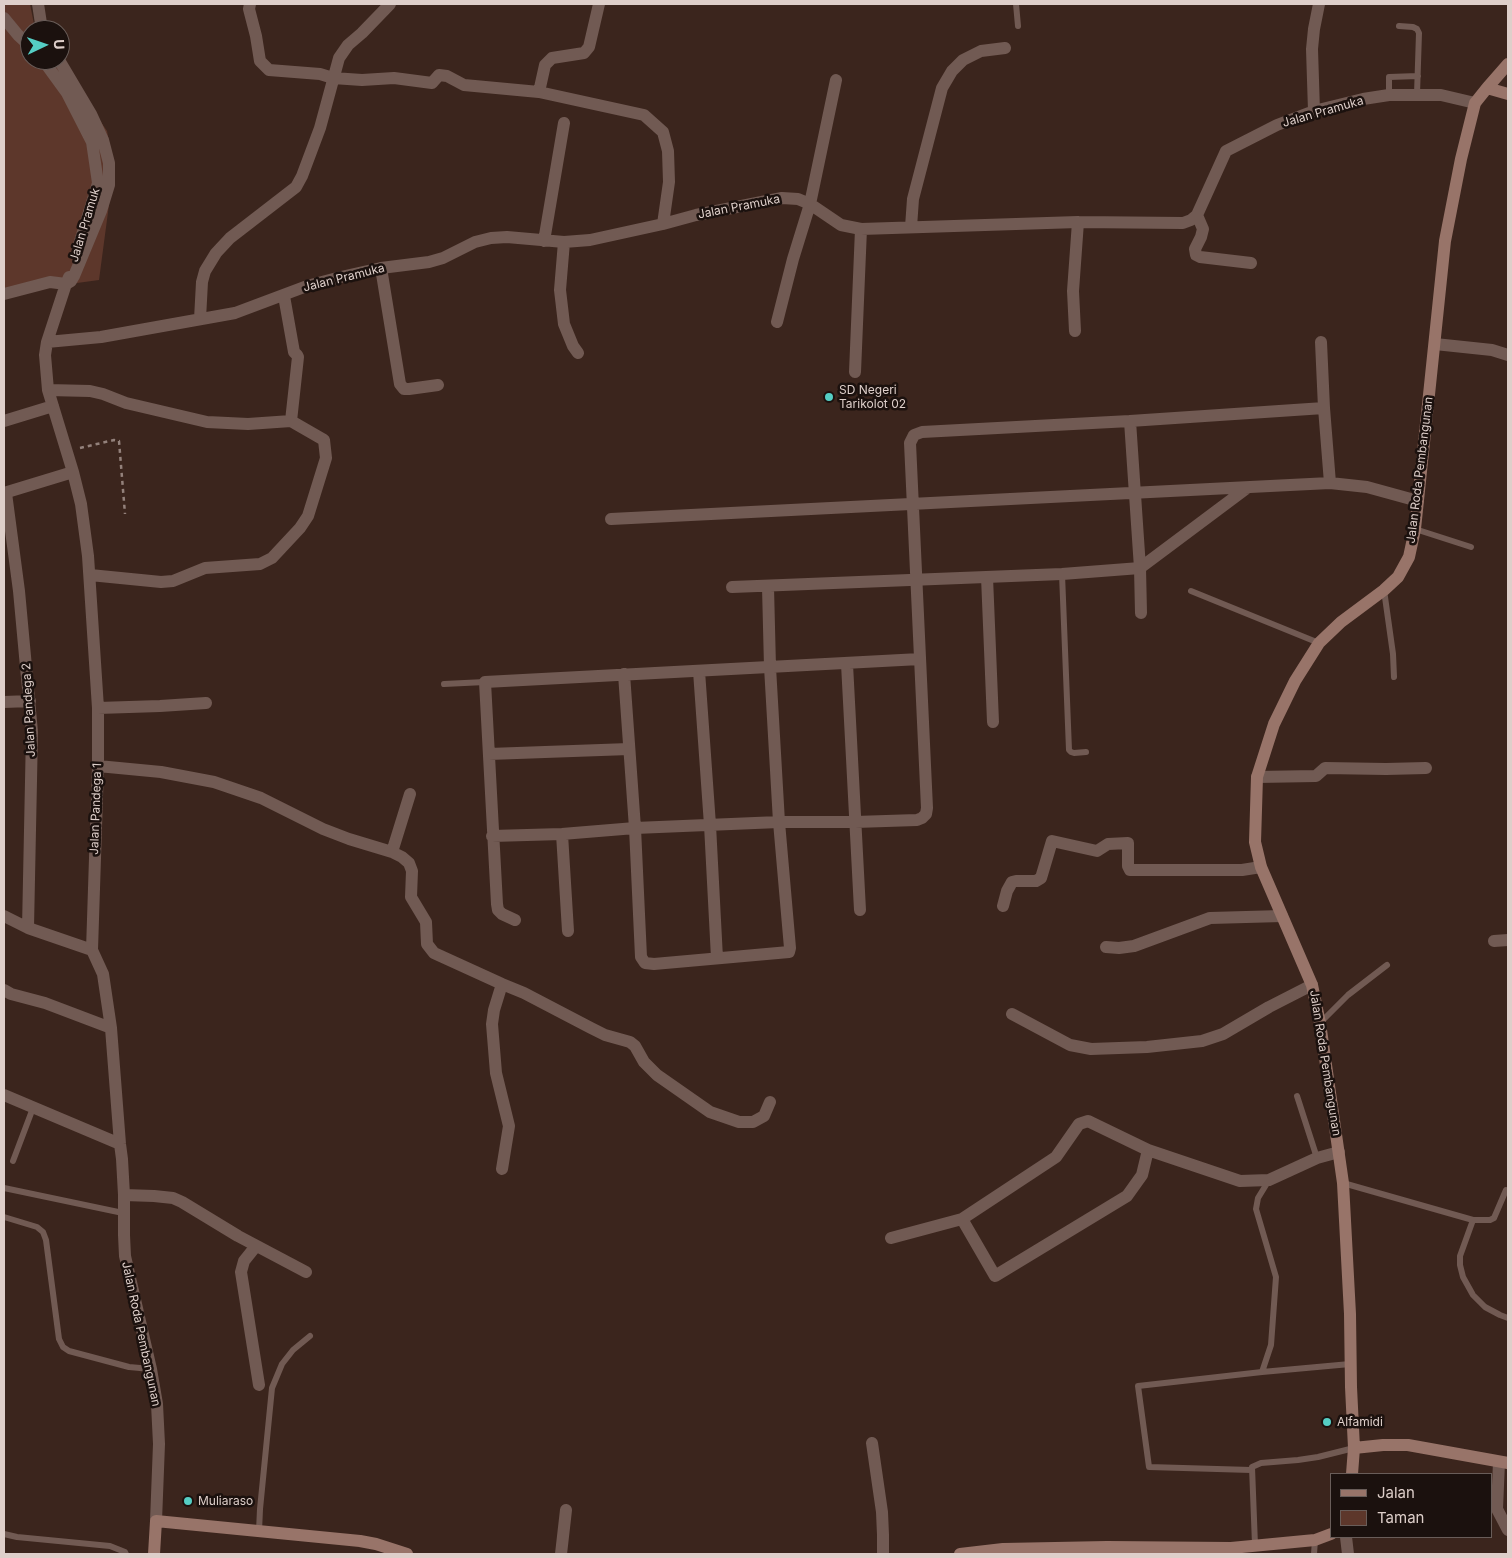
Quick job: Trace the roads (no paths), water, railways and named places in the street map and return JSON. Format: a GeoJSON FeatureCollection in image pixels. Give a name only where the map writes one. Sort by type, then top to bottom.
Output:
{"type":"FeatureCollection","features":[{"type":"Feature","properties":{"kind":"street"},"geometry":{"type":"LineString","coordinates":[[38,4],[40,20]]}},
{"type":"Feature","properties":{"kind":"street"},"geometry":{"type":"LineString","coordinates":[[250,4],[249,9],[260,60],[269,70],[320,74],[332,78],[362,80],[394,78],[432,83],[439,76],[447,76],[464,85],[539,92],[644,115],[664,132],[668,151],[669,182],[663,224]]}},
{"type":"Feature","properties":{"kind":"street"},"geometry":{"type":"LineString","coordinates":[[200,319],[202,282],[205,272],[216,253],[230,238],[296,187],[320,128],[332,78],[339,58],[348,45],[390,4]]}},
{"type":"Feature","properties":{"kind":"street"},"geometry":{"type":"LineString","coordinates":[[539,92],[545,66],[552,58],[584,53],[590,47],[599,4]]}},
{"type":"Feature","properties":{"kind":"street"},"geometry":{"type":"LineString","coordinates":[[1314,111],[1312,49],[1319,4]]}},
{"type":"Feature","properties":{"kind":"street"},"geometry":{"type":"LineString","coordinates":[[4,18],[20,37]]}},
{"type":"Feature","properties":{"kind":"street"},"geometry":{"type":"LineString","coordinates":[[911,227],[915,190],[942,88],[952,71],[963,60],[982,52],[1005,48]]}},
{"type":"Feature","properties":{"kind":"street","name":"Jalan Roda Pembangunan"},"geometry":{"type":"LineString","coordinates":[[1352,1473],[1354,1448],[1350,1314],[1343,1182],[1339,1152],[1320,1023],[1312,985],[1261,867],[1255,842],[1257,777],[1274,724],[1295,680],[1319,643],[1341,622],[1384,590],[1398,577],[1409,557],[1415,529],[1445,241],[1461,159],[1475,104],[1508,64]]}},
{"type":"Feature","properties":{"kind":"street","name":"Jalan Pramuk"},"geometry":{"type":"LineString","coordinates":[[50,70],[67,93],[92,142],[98,182],[66,284]]}},
{"type":"Feature","properties":{"kind":"street"},"geometry":{"type":"LineString","coordinates":[[47,342],[66,284],[74,276],[109,185],[109,163],[103,140],[91,114],[65,70]]}},
{"type":"Feature","properties":{"kind":"street"},"geometry":{"type":"LineString","coordinates":[[777,322],[793,259],[810,204],[836,80]]}},
{"type":"Feature","properties":{"kind":"street"},"geometry":{"type":"LineString","coordinates":[[1487,88],[1508,94]]}},
{"type":"Feature","properties":{"kind":"street","name":"Jalan Pramuka"},"geometry":{"type":"LineString","coordinates":[[47,342],[101,337],[234,313],[307,286],[381,268],[429,262],[443,258],[475,242],[491,238],[507,237],[564,242],[590,240],[696,215],[782,198],[798,199],[810,204],[840,225],[861,229],[1078,222],[1183,223],[1191,220],[1197,214],[1226,151],[1277,125],[1314,111],[1363,99],[1389,95],[1441,95],[1475,104]]}},
{"type":"Feature","properties":{"kind":"street"},"geometry":{"type":"LineString","coordinates":[[544,241],[564,123]]}},
{"type":"Feature","properties":{"kind":"street"},"geometry":{"type":"LineString","coordinates":[[1197,214],[1203,230],[1195,249],[1196,255],[1251,262]]}},
{"type":"Feature","properties":{"kind":"street"},"geometry":{"type":"LineString","coordinates":[[1075,332],[1073,290],[1078,222]]}},
{"type":"Feature","properties":{"kind":"street"},"geometry":{"type":"LineString","coordinates":[[855,372],[861,229]]}},
{"type":"Feature","properties":{"kind":"street"},"geometry":{"type":"LineString","coordinates":[[564,242],[560,290],[564,324],[578,353]]}},
{"type":"Feature","properties":{"kind":"street"},"geometry":{"type":"LineString","coordinates":[[381,268],[400,384],[404,388],[409,389],[438,384]]}},
{"type":"Feature","properties":{"kind":"street"},"geometry":{"type":"LineString","coordinates":[[4,294],[50,282],[66,284]]}},
{"type":"Feature","properties":{"kind":"street"},"geometry":{"type":"LineString","coordinates":[[284,296],[294,352],[298,357],[291,421]]}},
{"type":"Feature","properties":{"kind":"street","name":"Jalan Pandega 1"},"geometry":{"type":"LineString","coordinates":[[47,342],[45,355],[48,390],[81,504],[90,576],[98,708],[92,950],[103,974],[111,1028],[120,1144]]}},
{"type":"Feature","properties":{"kind":"street"},"geometry":{"type":"LineString","coordinates":[[1321,342],[1330,483]]}},
{"type":"Feature","properties":{"kind":"street"},"geometry":{"type":"LineString","coordinates":[[1435,344],[1492,350],[1508,355]]}},
{"type":"Feature","properties":{"kind":"street"},"geometry":{"type":"LineString","coordinates":[[48,390],[90,391],[126,403],[207,422],[248,424],[291,421],[324,440],[326,458],[308,516],[300,528],[272,558],[254,565],[205,568],[173,581],[161,582],[90,576]]}},
{"type":"Feature","properties":{"kind":"street"},"geometry":{"type":"LineString","coordinates":[[4,421],[53,406]]}},
{"type":"Feature","properties":{"kind":"street"},"geometry":{"type":"LineString","coordinates":[[492,836],[562,834],[635,828],[779,822],[917,820],[922,818],[926,814],[910,443],[914,434],[1324,408]]}},
{"type":"Feature","properties":{"kind":"street"},"geometry":{"type":"LineString","coordinates":[[1130,421],[1140,568],[1141,613]]}},
{"type":"Feature","properties":{"kind":"street"},"geometry":{"type":"LineString","coordinates":[[5,493],[73,472]]}},
{"type":"Feature","properties":{"kind":"street"},"geometry":{"type":"LineString","coordinates":[[611,519],[1330,483],[1366,487],[1418,501]]}},
{"type":"Feature","properties":{"kind":"street"},"geometry":{"type":"LineString","coordinates":[[732,588],[1062,574],[1140,568],[1247,488]]}},
{"type":"Feature","properties":{"kind":"street","name":"Jalan Pandega 2"},"geometry":{"type":"LineString","coordinates":[[5,493],[19,591],[32,732],[28,928]]}},
{"type":"Feature","properties":{"kind":"street"},"geometry":{"type":"LineString","coordinates":[[987,577],[993,722]]}},
{"type":"Feature","properties":{"kind":"street"},"geometry":{"type":"LineString","coordinates":[[624,674],[635,828],[641,957],[645,963],[654,964],[787,952],[790,950],[779,822],[770,667],[768,586]]}},
{"type":"Feature","properties":{"kind":"street"},"geometry":{"type":"LineString","coordinates":[[515,920],[502,914],[498,910],[497,904],[485,682],[920,659]]}},
{"type":"Feature","properties":{"kind":"street"},"geometry":{"type":"LineString","coordinates":[[847,664],[860,910]]}},
{"type":"Feature","properties":{"kind":"street"},"geometry":{"type":"LineString","coordinates":[[699,671],[717,958]]}},
{"type":"Feature","properties":{"kind":"street"},"geometry":{"type":"LineString","coordinates":[[4,702],[30,701]]}},
{"type":"Feature","properties":{"kind":"street"},"geometry":{"type":"LineString","coordinates":[[98,708],[206,703]]}},
{"type":"Feature","properties":{"kind":"street"},"geometry":{"type":"LineString","coordinates":[[489,754],[629,749]]}},
{"type":"Feature","properties":{"kind":"street"},"geometry":{"type":"LineString","coordinates":[[98,766],[161,772],[214,782],[261,798],[349,839],[392,852],[402,857],[412,871],[410,897],[426,922],[427,944],[434,953],[524,993],[598,1031],[630,1042],[644,1062],[657,1075],[710,1112],[739,1122],[753,1122],[764,1116],[770,1102]]}},
{"type":"Feature","properties":{"kind":"street"},"geometry":{"type":"LineString","coordinates":[[1257,777],[1316,776],[1324,768],[1426,768]]}},
{"type":"Feature","properties":{"kind":"street"},"geometry":{"type":"LineString","coordinates":[[392,852],[410,794]]}},
{"type":"Feature","properties":{"kind":"street"},"geometry":{"type":"LineString","coordinates":[[562,834],[568,931]]}},
{"type":"Feature","properties":{"kind":"street"},"geometry":{"type":"LineString","coordinates":[[1003,906],[1007,891],[1012,882],[1040,878],[1052,841],[1097,851],[1108,844],[1128,843],[1128,866],[1130,870],[1242,870],[1261,867]]}},
{"type":"Feature","properties":{"kind":"street"},"geometry":{"type":"LineString","coordinates":[[4,916],[28,928],[92,950]]}},
{"type":"Feature","properties":{"kind":"street"},"geometry":{"type":"LineString","coordinates":[[1106,947],[1134,946],[1210,918],[1282,916]]}},
{"type":"Feature","properties":{"kind":"street"},"geometry":{"type":"LineString","coordinates":[[1494,941],[1508,940]]}},
{"type":"Feature","properties":{"kind":"street"},"geometry":{"type":"LineString","coordinates":[[502,984],[492,1024],[496,1073],[509,1126],[502,1169]]}},
{"type":"Feature","properties":{"kind":"street"},"geometry":{"type":"LineString","coordinates":[[1012,1014],[1070,1044],[1091,1049],[1147,1047],[1202,1041],[1223,1034],[1312,985]]}},
{"type":"Feature","properties":{"kind":"street"},"geometry":{"type":"LineString","coordinates":[[4,990],[111,1028]]}},
{"type":"Feature","properties":{"kind":"street"},"geometry":{"type":"LineString","coordinates":[[4,1095],[120,1144]]}},
{"type":"Feature","properties":{"kind":"street"},"geometry":{"type":"LineString","coordinates":[[891,1238],[962,1219],[1056,1157],[1079,1124],[1088,1121],[1148,1150],[1240,1181],[1268,1180],[1317,1158],[1339,1152]]}},
{"type":"Feature","properties":{"kind":"street","name":"Jalan Roda Pembangunan"},"geometry":{"type":"LineString","coordinates":[[120,1144],[127,1264],[157,1404],[159,1444],[154,1554]]}},
{"type":"Feature","properties":{"kind":"street"},"geometry":{"type":"LineString","coordinates":[[962,1219],[995,1276],[1127,1196],[1142,1175],[1148,1150]]}},
{"type":"Feature","properties":{"kind":"street"},"geometry":{"type":"LineString","coordinates":[[124,1195],[173,1198],[256,1246],[306,1272]]}},
{"type":"Feature","properties":{"kind":"street"},"geometry":{"type":"LineString","coordinates":[[256,1246],[244,1262],[241,1272],[259,1386]]}},
{"type":"Feature","properties":{"kind":"street"},"geometry":{"type":"LineString","coordinates":[[872,1443],[882,1512],[882,1554]]}},
{"type":"Feature","properties":{"kind":"street"},"geometry":{"type":"LineString","coordinates":[[1354,1448],[1408,1445],[1504,1463],[1497,1510],[1508,1530]]}},
{"type":"Feature","properties":{"kind":"street"},"geometry":{"type":"LineString","coordinates":[[561,1554],[566,1510]]}},
{"type":"Feature","properties":{"kind":"street"},"geometry":{"type":"LineString","coordinates":[[156,1521],[360,1541],[407,1554]]}},
{"type":"Feature","properties":{"kind":"street"},"geometry":{"type":"LineString","coordinates":[[960,1554],[1003,1549],[1230,1551],[1254,1545],[1315,1540],[1330,1534]]}},
{"type":"Feature","properties":{"kind":"street"},"geometry":{"type":"LineString","coordinates":[[1346,1538],[1348,1554]]}},
{"type":"Feature","properties":{"kind":"lane"},"geometry":{"type":"LineString","coordinates":[[1016,4],[1018,26]]}},
{"type":"Feature","properties":{"kind":"lane"},"geometry":{"type":"LineString","coordinates":[[1399,26],[1413,27],[1419,33],[1417,94]]}},
{"type":"Feature","properties":{"kind":"lane"},"geometry":{"type":"LineString","coordinates":[[1389,95],[1389,77],[1418,76]]}},
{"type":"Feature","properties":{"kind":"lane"},"geometry":{"type":"LineString","coordinates":[[1415,529],[1471,546]]}},
{"type":"Feature","properties":{"kind":"lane"},"geometry":{"type":"LineString","coordinates":[[1062,574],[1069,750],[1074,753],[1086,752]]}},
{"type":"Feature","properties":{"kind":"lane"},"geometry":{"type":"LineString","coordinates":[[1384,590],[1394,654],[1394,677]]}},
{"type":"Feature","properties":{"kind":"lane"},"geometry":{"type":"LineString","coordinates":[[1191,591],[1319,643]]}},
{"type":"Feature","properties":{"kind":"lane"},"geometry":{"type":"LineString","coordinates":[[444,684],[485,682]]}},
{"type":"Feature","properties":{"kind":"lane"},"geometry":{"type":"LineString","coordinates":[[1320,1023],[1348,995],[1387,965]]}},
{"type":"Feature","properties":{"kind":"lane"},"geometry":{"type":"LineString","coordinates":[[1297,1096],[1317,1158]]}},
{"type":"Feature","properties":{"kind":"lane"},"geometry":{"type":"LineString","coordinates":[[13,1161],[33,1108]]}},
{"type":"Feature","properties":{"kind":"lane"},"geometry":{"type":"LineString","coordinates":[[1262,1372],[1270,1345],[1276,1277],[1256,1209],[1258,1198],[1268,1180]]}},
{"type":"Feature","properties":{"kind":"lane"},"geometry":{"type":"LineString","coordinates":[[1343,1182],[1474,1220],[1490,1220],[1494,1218],[1506,1190]]}},
{"type":"Feature","properties":{"kind":"lane"},"geometry":{"type":"LineString","coordinates":[[4,1188],[123,1213]]}},
{"type":"Feature","properties":{"kind":"lane"},"geometry":{"type":"LineString","coordinates":[[4,1217],[37,1227],[43,1232],[46,1240],[59,1340],[63,1347],[69,1351],[129,1366],[151,1369]]}},
{"type":"Feature","properties":{"kind":"lane"},"geometry":{"type":"LineString","coordinates":[[1474,1220],[1460,1256],[1463,1277],[1473,1295],[1485,1307],[1508,1318]]}},
{"type":"Feature","properties":{"kind":"lane"},"geometry":{"type":"LineString","coordinates":[[259,1531],[272,1388],[282,1364],[293,1350],[310,1336]]}},
{"type":"Feature","properties":{"kind":"lane"},"geometry":{"type":"LineString","coordinates":[[1251,1470],[1149,1467],[1138,1386],[1350,1364]]}},
{"type":"Feature","properties":{"kind":"lane"},"geometry":{"type":"LineString","coordinates":[[1254,1545],[1252,1467],[1261,1463],[1318,1457],[1354,1448]]}},
{"type":"Feature","properties":{"kind":"lane"},"geometry":{"type":"LineString","coordinates":[[4,1534],[17,1537],[110,1546],[126,1554]]}},
{"type":"Feature","properties":{"kind":"lane"},"geometry":{"type":"LineString","coordinates":[[1314,1554],[1315,1540]]}},
{"type":"Feature","properties":{"kind":"place","name":"SD Negeri Tarikolot 02"},"geometry":{"type":"Point","coordinates":[829,397]}},
{"type":"Feature","properties":{"kind":"place","name":"Alfamidi"},"geometry":{"type":"Point","coordinates":[1327,1422]}},
{"type":"Feature","properties":{"kind":"place","name":"Muliaraso"},"geometry":{"type":"Point","coordinates":[188,1501]}}]}
